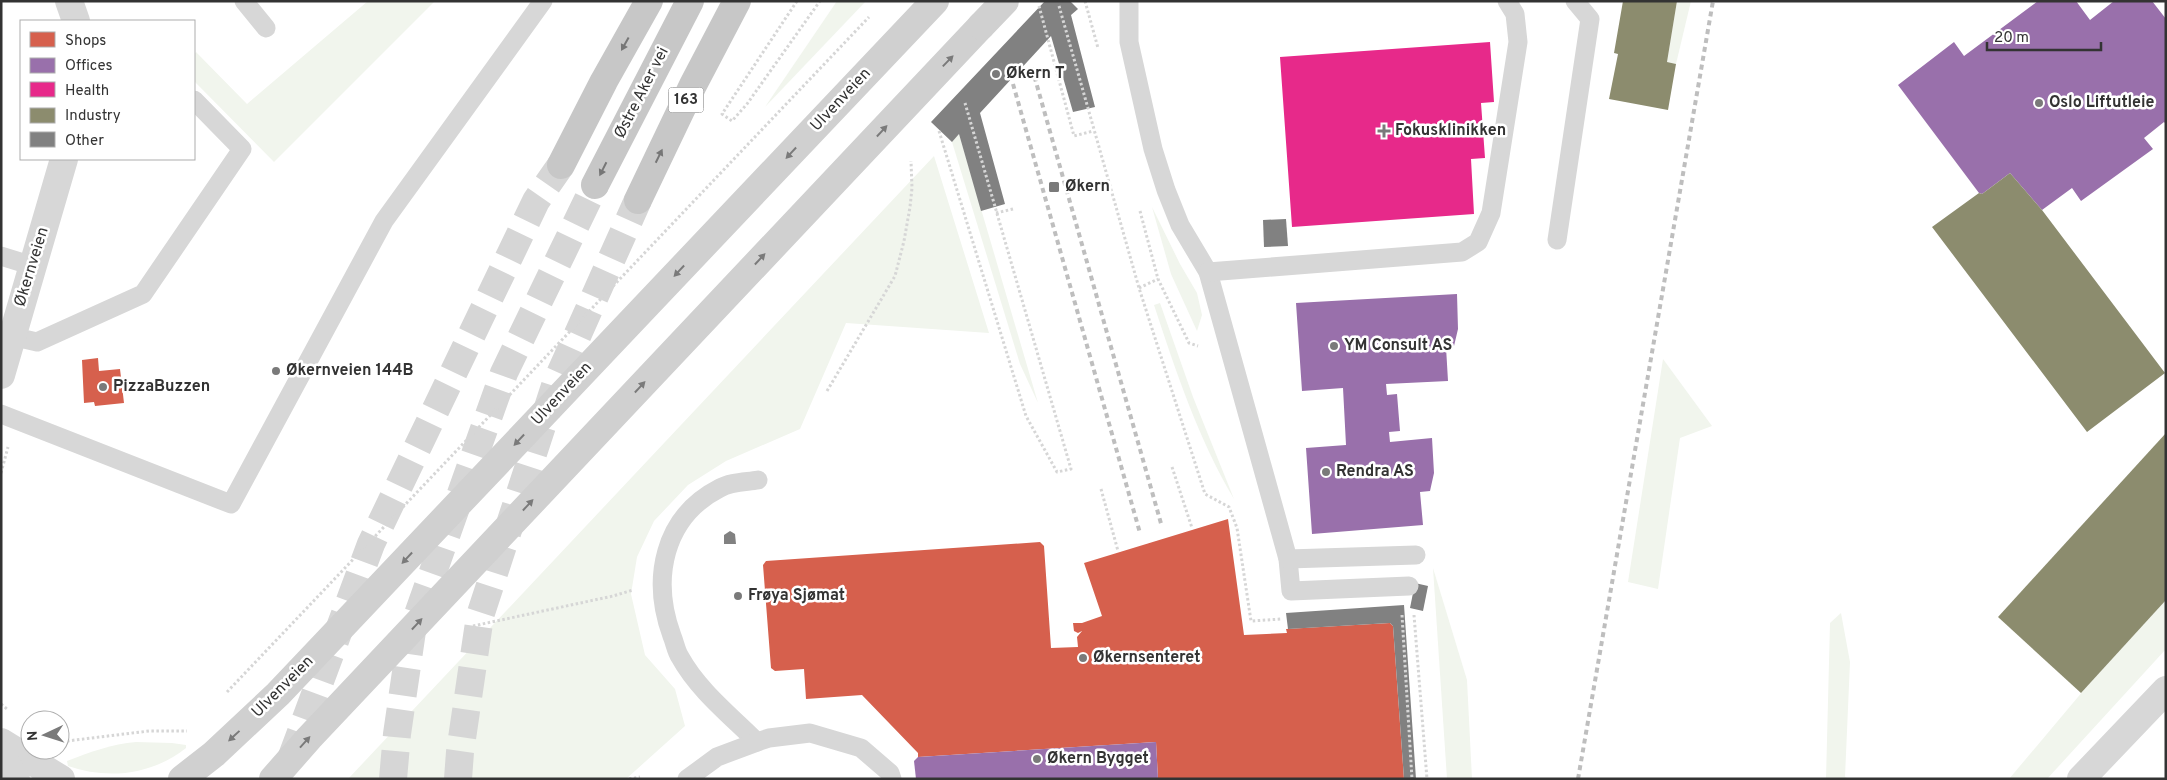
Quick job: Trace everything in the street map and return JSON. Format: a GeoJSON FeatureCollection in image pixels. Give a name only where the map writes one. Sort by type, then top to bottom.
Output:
{"type":"FeatureCollection","features":[{"type":"Feature","properties":{"kind":"highway"},"geometry":{"type":"LineString","coordinates":[[561,165],[604,81],[649,1]]}},
{"type":"Feature","properties":{"kind":"highway","name":"Østre Aker vei"},"geometry":{"type":"LineString","coordinates":[[595,185],[690,1]]}},
{"type":"Feature","properties":{"kind":"highway","name":"163"},"geometry":{"type":"LineString","coordinates":[[638,200],[693,85],[737,1]]}},
{"type":"Feature","properties":{"kind":"main road","name":"Ulvenveien"},"geometry":{"type":"LineString","coordinates":[[182,779],[214,754],[278,694],[934,1]]}},
{"type":"Feature","properties":{"kind":"main road"},"geometry":{"type":"LineString","coordinates":[[274,779],[309,738],[1004,1]]}},
{"type":"Feature","properties":{"kind":"street"},"geometry":{"type":"LineString","coordinates":[[69,1],[76,20]]}},
{"type":"Feature","properties":{"kind":"street","name":"Økernveien"},"geometry":{"type":"LineString","coordinates":[[1,375],[6,336],[33,266],[64,160]]}},
{"type":"Feature","properties":{"kind":"street"},"geometry":{"type":"LineString","coordinates":[[2081,779],[2166,690]]}},
{"type":"Feature","properties":{"kind":"street"},"geometry":{"type":"LineString","coordinates":[[1,742],[61,779]]}},
{"type":"Feature","properties":{"kind":"street"},"geometry":{"type":"LineString","coordinates":[[1,755],[16,779]]}},
{"type":"Feature","properties":{"kind":"lane"},"geometry":{"type":"LineString","coordinates":[[244,1],[266,28]]}},
{"type":"Feature","properties":{"kind":"lane"},"geometry":{"type":"LineString","coordinates":[[1,414],[231,504],[384,221],[543,1]]}},
{"type":"Feature","properties":{"kind":"lane"},"geometry":{"type":"LineString","coordinates":[[1129,1],[1129,42],[1153,149],[1180,225],[1208,272],[1288,559],[1291,591],[1409,586]]}},
{"type":"Feature","properties":{"kind":"lane"},"geometry":{"type":"LineString","coordinates":[[1208,272],[1462,252],[1478,242],[1491,213],[1518,42],[1515,14],[1508,1]]}},
{"type":"Feature","properties":{"kind":"lane"},"geometry":{"type":"LineString","coordinates":[[1557,240],[1590,19],[1575,1]]}},
{"type":"Feature","properties":{"kind":"lane"},"geometry":{"type":"LineString","coordinates":[[6,336],[37,342],[143,294],[242,149],[195,101]]}},
{"type":"Feature","properties":{"kind":"lane"},"geometry":{"type":"LineString","coordinates":[[1,256],[33,266]]}},
{"type":"Feature","properties":{"kind":"lane"},"geometry":{"type":"LineString","coordinates":[[757,742],[704,689],[680,657],[666,619],[662,580],[664,558],[675,529],[696,503],[722,486],[758,480]]}},
{"type":"Feature","properties":{"kind":"lane"},"geometry":{"type":"LineString","coordinates":[[1288,559],[1416,555]]}},
{"type":"Feature","properties":{"kind":"lane"},"geometry":{"type":"LineString","coordinates":[[687,779],[717,757],[757,742],[769,738],[810,733],[860,748],[890,773],[892,779]]}},
{"type":"Feature","properties":{"kind":"path"},"geometry":{"type":"LineString","coordinates":[[797,1],[722,114],[732,121],[747,104],[820,1]]}},
{"type":"Feature","properties":{"kind":"path"},"geometry":{"type":"LineString","coordinates":[[1037,1],[1074,136],[1093,131]]}},
{"type":"Feature","properties":{"kind":"path"},"geometry":{"type":"LineString","coordinates":[[1059,6],[1139,288],[1205,494],[1229,508],[1237,528],[1251,621],[1289,619]]}},
{"type":"Feature","properties":{"kind":"path"},"geometry":{"type":"LineString","coordinates":[[224,695],[869,17]]}},
{"type":"Feature","properties":{"kind":"path"},"geometry":{"type":"LineString","coordinates":[[939,131],[1026,416],[1057,472],[1071,468],[965,103]]}},
{"type":"Feature","properties":{"kind":"path"},"geometry":{"type":"LineString","coordinates":[[827,391],[894,276],[904,240],[910,207],[912,188],[911,161]]}},
{"type":"Feature","properties":{"kind":"path"},"geometry":{"type":"LineString","coordinates":[[996,213],[1013,208]]}},
{"type":"Feature","properties":{"kind":"path"},"geometry":{"type":"LineString","coordinates":[[1139,288],[1158,279]]}},
{"type":"Feature","properties":{"kind":"path"},"geometry":{"type":"LineString","coordinates":[[1172,467],[1192,528]]}},
{"type":"Feature","properties":{"kind":"path"},"geometry":{"type":"LineString","coordinates":[[1101,488],[1118,551]]}},
{"type":"Feature","properties":{"kind":"path"},"geometry":{"type":"LineString","coordinates":[[473,626],[613,596],[662,580]]}},
{"type":"Feature","properties":{"kind":"path"},"geometry":{"type":"LineString","coordinates":[[1409,586],[1410,609],[1414,615],[1427,779]]}},
{"type":"Feature","properties":{"kind":"path"},"geometry":{"type":"LineString","coordinates":[[1401,612],[1412,779]]}},
{"type":"Feature","properties":{"kind":"path"},"geometry":{"type":"LineString","coordinates":[[70,742],[149,731],[190,731]]}},
{"type":"Feature","properties":{"kind":"path"},"geometry":{"type":"LineString","coordinates":[[629,779],[640,777]]}},
{"type":"Feature","properties":{"kind":"shaded area"},"geometry":{"type":"Polygon","coordinates":[[[368,1],[435,1],[274,162],[195,82],[196,52],[247,104],[368,1]]]}},
{"type":"Feature","properties":{"kind":"shaded area"},"geometry":{"type":"Polygon","coordinates":[[[837,1],[866,1],[765,107],[837,1]]]}},
{"type":"Feature","properties":{"kind":"shaded area"},"geometry":{"type":"Polygon","coordinates":[[[1677,1],[1691,1],[1676,64],[1667,62],[1677,1]]]}},
{"type":"Feature","properties":{"kind":"shaded area"},"geometry":{"type":"Polygon","coordinates":[[[959,134],[1038,403],[1020,364],[952,142],[959,134]]]}},
{"type":"Feature","properties":{"kind":"shaded area"},"geometry":{"type":"Polygon","coordinates":[[[934,156],[989,333],[846,323],[800,429],[726,461],[688,485],[654,521],[637,557],[631,594],[645,655],[675,689],[685,726],[626,779],[348,779],[934,156]]]}},
{"type":"Feature","properties":{"kind":"shaded area"},"geometry":{"type":"Polygon","coordinates":[[[1152,207],[1180,264],[1197,293],[1202,315],[1197,331],[1171,274],[1152,207]]]}},
{"type":"Feature","properties":{"kind":"shaded area"},"geometry":{"type":"Polygon","coordinates":[[[1160,303],[1193,397],[1234,499],[1209,452],[1179,380],[1154,305],[1160,303]]]}},
{"type":"Feature","properties":{"kind":"shaded area"},"geometry":{"type":"Polygon","coordinates":[[[1663,359],[1712,426],[1680,438],[1658,589],[1628,582],[1663,359]]]}},
{"type":"Feature","properties":{"kind":"shaded area"},"geometry":{"type":"Polygon","coordinates":[[[1433,568],[1467,680],[1472,779],[1447,779],[1433,568]]]}},
{"type":"Feature","properties":{"kind":"shaded area"},"geometry":{"type":"Polygon","coordinates":[[[2166,600],[2166,649],[2047,779],[2009,779],[2083,691],[2166,600]]]}},
{"type":"Feature","properties":{"kind":"shaded area"},"geometry":{"type":"Polygon","coordinates":[[[1841,613],[1850,662],[1845,777],[1849,779],[1826,779],[1830,623],[1841,613]]]}},
{"type":"Feature","properties":{"kind":"shaded area"},"geometry":{"type":"Polygon","coordinates":[[[127,743],[172,743],[186,745],[186,748],[159,764],[129,772],[99,773],[68,766],[67,761],[127,743]]]}},
{"type":"Feature","properties":{"kind":"building: Shops","name":"PizzaBuzzen"},"geometry":{"type":"Polygon","coordinates":[[[98,358],[99,371],[120,369],[124,403],[95,406],[94,402],[84,403],[82,360],[98,358]]]}},
{"type":"Feature","properties":{"kind":"building: Shops","name":"Økernsenteret"},"geometry":{"type":"Polygon","coordinates":[[[1228,519],[1244,635],[1287,633],[1286,629],[1390,623],[1393,626],[1404,779],[1158,779],[1156,742],[918,757],[918,753],[862,695],[806,699],[804,669],[775,671],[771,668],[763,565],[766,561],[1040,542],[1044,546],[1051,648],[1078,647],[1077,637],[1082,631],[1078,633],[1074,631],[1073,623],[1082,623],[1102,616],[1084,563],[1228,519]]]}},
{"type":"Feature","properties":{"kind":"building: Offices","name":"Oslo Liftutleie"},"geometry":{"type":"Polygon","coordinates":[[[2038,1],[2076,1],[2090,20],[2114,1],[2152,1],[2166,19],[2166,124],[2164,122],[2144,138],[2153,149],[2081,201],[2072,188],[2042,210],[2010,173],[1982,194],[1979,193],[1898,85],[1954,42],[1964,56],[2038,1]]]}},
{"type":"Feature","properties":{"kind":"building: Offices"},"geometry":{"type":"Polygon","coordinates":[[[1457,294],[1458,329],[1454,346],[1446,347],[1448,381],[1386,384],[1387,395],[1397,394],[1400,431],[1389,432],[1390,442],[1432,438],[1434,473],[1430,491],[1420,492],[1423,525],[1312,534],[1306,448],[1346,445],[1343,388],[1302,391],[1296,303],[1457,294]]]}},
{"type":"Feature","properties":{"kind":"building: Offices","name":"Økern Bygget"},"geometry":{"type":"Polygon","coordinates":[[[1156,742],[1158,779],[916,779],[914,761],[918,757],[1156,742]]]}},
{"type":"Feature","properties":{"kind":"building: Health","name":"Fokusklinikken"},"geometry":{"type":"Polygon","coordinates":[[[1490,42],[1494,102],[1481,103],[1485,158],[1471,159],[1474,214],[1292,227],[1280,57],[1490,42]]]}},
{"type":"Feature","properties":{"kind":"building: Industry"},"geometry":{"type":"Polygon","coordinates":[[[1623,1],[1677,1],[1667,62],[1676,64],[1668,110],[1609,99],[1618,54],[1614,53],[1623,1]]]}},
{"type":"Feature","properties":{"kind":"building: Industry"},"geometry":{"type":"Polygon","coordinates":[[[2010,173],[2042,210],[2165,373],[2087,432],[1932,227],[2010,173]]]}},
{"type":"Feature","properties":{"kind":"building: Industry"},"geometry":{"type":"Polygon","coordinates":[[[2166,433],[2166,600],[2081,693],[1998,617],[2166,433]]]}},
{"type":"Feature","properties":{"kind":"building: Other"},"geometry":{"type":"Polygon","coordinates":[[[1045,1],[1070,1],[1078,9],[1071,15],[1095,107],[1073,112],[1051,36],[980,113],[1005,204],[981,211],[959,134],[952,142],[931,122],[1045,1]]]}},
{"type":"Feature","properties":{"kind":"building: Other"},"geometry":{"type":"Polygon","coordinates":[[[1286,219],[1288,246],[1264,247],[1263,220],[1286,219]]]}},
{"type":"Feature","properties":{"kind":"building: Other"},"geometry":{"type":"Polygon","coordinates":[[[730,531],[735,534],[736,544],[724,544],[724,535],[730,531]]]}},
{"type":"Feature","properties":{"kind":"building: Other"},"geometry":{"type":"Polygon","coordinates":[[[1415,583],[1428,586],[1423,611],[1410,608],[1415,583]]]}},
{"type":"Feature","properties":{"kind":"building: Other"},"geometry":{"type":"Polygon","coordinates":[[[1404,605],[1416,779],[1404,779],[1393,626],[1390,623],[1288,629],[1286,613],[1404,605]]]}},
{"type":"Feature","properties":{"kind":"tunnel"},"geometry":{"type":"LineString","coordinates":[[291,759],[371,544],[536,201],[561,165]]}},
{"type":"Feature","properties":{"kind":"tunnel"},"geometry":{"type":"LineString","coordinates":[[393,779],[397,734],[412,631],[504,373],[595,185]]}},
{"type":"Feature","properties":{"kind":"tunnel"},"geometry":{"type":"LineString","coordinates":[[458,779],[460,752],[480,616],[556,383],[638,200]]}},
{"type":"Feature","properties":{"kind":"railway"},"geometry":{"type":"LineString","coordinates":[[1578,779],[1713,1]]}},
{"type":"Feature","properties":{"kind":"railway"},"geometry":{"type":"LineString","coordinates":[[1032,68],[1162,527]]}},
{"type":"Feature","properties":{"kind":"railway"},"geometry":{"type":"LineString","coordinates":[[1013,84],[1140,533]]}},
{"type":"Feature","properties":{"kind":"place","name":"Økern T"},"geometry":{"type":"Point","coordinates":[996,74]}},
{"type":"Feature","properties":{"kind":"place","name":"Oslo Liftutleie"},"geometry":{"type":"Point","coordinates":[2039,103]}},
{"type":"Feature","properties":{"kind":"place","name":"Fokusklinikken"},"geometry":{"type":"Point","coordinates":[1384,131]}},
{"type":"Feature","properties":{"kind":"place","name":"Økern"},"geometry":{"type":"Point","coordinates":[1054,187]}},
{"type":"Feature","properties":{"kind":"place","name":"YM Consult AS"},"geometry":{"type":"Point","coordinates":[1334,346]}},
{"type":"Feature","properties":{"kind":"place","name":"Økernveien 144B"},"geometry":{"type":"Point","coordinates":[276,371]}},
{"type":"Feature","properties":{"kind":"place","name":"PizzaBuzzen"},"geometry":{"type":"Point","coordinates":[103,387]}},
{"type":"Feature","properties":{"kind":"place","name":"Rendra AS"},"geometry":{"type":"Point","coordinates":[1326,472]}},
{"type":"Feature","properties":{"kind":"place","name":"Frøya Sjømat"},"geometry":{"type":"Point","coordinates":[738,596]}},
{"type":"Feature","properties":{"kind":"place","name":"Økernsenteret"},"geometry":{"type":"Point","coordinates":[1083,658]}},
{"type":"Feature","properties":{"kind":"place","name":"Økern Bygget"},"geometry":{"type":"Point","coordinates":[1037,759]}}]}
